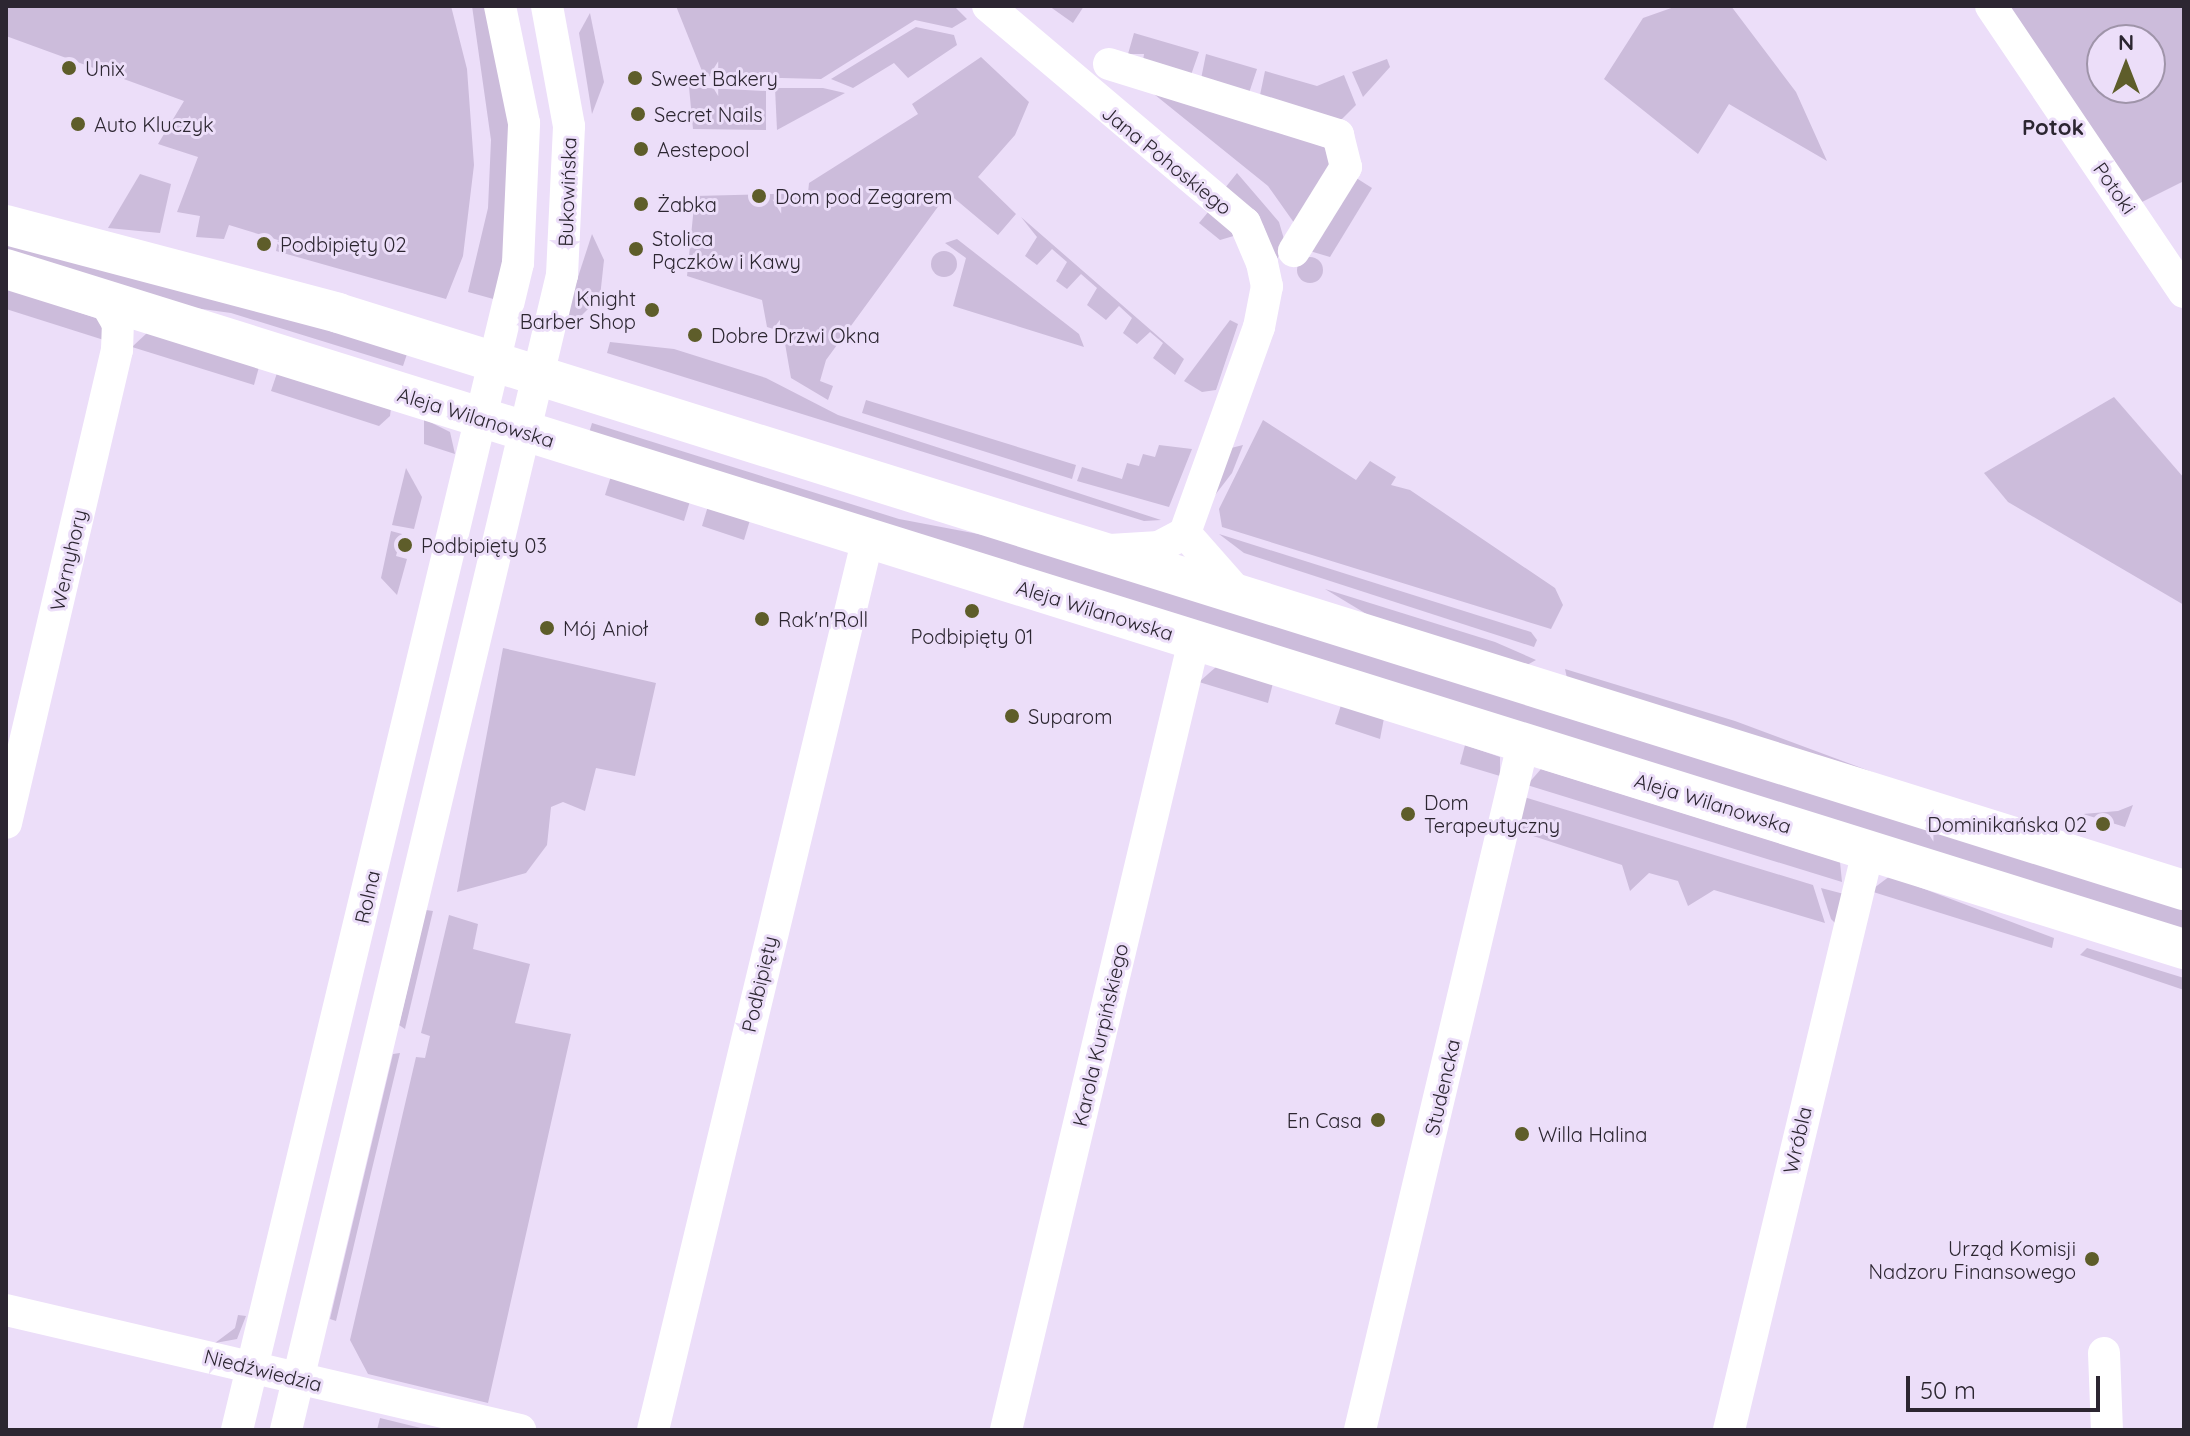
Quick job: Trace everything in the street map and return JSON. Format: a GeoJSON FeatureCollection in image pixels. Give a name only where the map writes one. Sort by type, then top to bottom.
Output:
{"type":"FeatureCollection","features":[{"type":"Feature","properties":{"kind":"main road"},"geometry":{"type":"LineString","coordinates":[[6,225],[495,363],[2184,890]]}},
{"type":"Feature","properties":{"kind":"main road","name":"Aleja Wilanowska"},"geometry":{"type":"LineString","coordinates":[[6,269],[2177,950]]}},
{"type":"Feature","properties":{"kind":"street","name":"Bukowińska"},"geometry":{"type":"LineString","coordinates":[[495,363],[518,263],[526,176],[518,76],[500,6]]}},
{"type":"Feature","properties":{"kind":"street","name":"Bukowińska"},"geometry":{"type":"LineString","coordinates":[[537,376],[562,275],[571,183],[567,103],[547,6]]}},
{"type":"Feature","properties":{"kind":"street","name":"Jana Pohoskiego"},"geometry":{"type":"LineString","coordinates":[[988,6],[1245,223],[1262,263],[1267,286],[1259,327],[1185,533]]}},
{"type":"Feature","properties":{"kind":"street","name":"Potoki"},"geometry":{"type":"LineString","coordinates":[[1991,6],[2184,292]]}},
{"type":"Feature","properties":{"kind":"street"},"geometry":{"type":"LineString","coordinates":[[1109,64],[1338,135],[1346,167],[1294,251]]}},
{"type":"Feature","properties":{"kind":"street","name":"Wernyhory"},"geometry":{"type":"LineString","coordinates":[[6,823],[117,350],[118,324],[104,300]]}},
{"type":"Feature","properties":{"kind":"street","name":"Rolna"},"geometry":{"type":"LineString","coordinates":[[237,1430],[495,363]]}},
{"type":"Feature","properties":{"kind":"street","name":"Rolna"},"geometry":{"type":"LineString","coordinates":[[286,1430],[537,376]]}},
{"type":"Feature","properties":{"kind":"street"},"geometry":{"type":"LineString","coordinates":[[1095,550],[1159,547],[1185,533],[1202,560],[1242,597]]}},
{"type":"Feature","properties":{"kind":"street","name":"Podbipięty"},"geometry":{"type":"LineString","coordinates":[[653,1430],[868,538]]}},
{"type":"Feature","properties":{"kind":"street","name":"Karola Kurpińskiego"},"geometry":{"type":"LineString","coordinates":[[1006,1430],[1194,641]]}},
{"type":"Feature","properties":{"kind":"street","name":"Studencka"},"geometry":{"type":"LineString","coordinates":[[1360,1430],[1523,744]]}},
{"type":"Feature","properties":{"kind":"street","name":"Wróbla"},"geometry":{"type":"LineString","coordinates":[[1729,1430],[1868,851]]}},
{"type":"Feature","properties":{"kind":"street","name":"Niedźwiedzia"},"geometry":{"type":"LineString","coordinates":[[6,1310],[520,1430]]}},
{"type":"Feature","properties":{"kind":"street"},"geometry":{"type":"LineString","coordinates":[[2104,1353],[2107,1430]]}},
{"type":"Feature","properties":{"kind":"shaded area"},"geometry":{"type":"Polygon","coordinates":[[[6,6],[451,6],[467,69],[474,165],[463,256],[446,299],[276,251],[278,240],[229,225],[224,239],[196,237],[200,216],[177,212],[198,157],[158,144],[184,101],[6,36],[6,6]]]}},
{"type":"Feature","properties":{"kind":"shaded area"},"geometry":{"type":"Polygon","coordinates":[[[472,6],[487,6],[507,90],[513,200],[497,300],[468,292],[488,208],[491,140],[472,6]]]}},
{"type":"Feature","properties":{"kind":"shaded area"},"geometry":{"type":"Polygon","coordinates":[[[676,6],[954,6],[967,19],[952,28],[915,20],[821,79],[704,76],[676,6]]]}},
{"type":"Feature","properties":{"kind":"shaded area"},"geometry":{"type":"Polygon","coordinates":[[[1049,6],[1084,6],[1073,23],[1049,6]]]}},
{"type":"Feature","properties":{"kind":"shaded area"},"geometry":{"type":"Polygon","coordinates":[[[1677,6],[1731,6],[1796,92],[1827,161],[1729,104],[1698,154],[1604,79],[1643,18],[1677,6]]]}},
{"type":"Feature","properties":{"kind":"shaded area"},"geometry":{"type":"Polygon","coordinates":[[[2005,6],[2184,6],[2184,181],[2136,205],[2005,6]]]}},
{"type":"Feature","properties":{"kind":"shaded area"},"geometry":{"type":"Polygon","coordinates":[[[590,13],[604,82],[592,114],[579,33],[590,13]]]}},
{"type":"Feature","properties":{"kind":"shaded area"},"geometry":{"type":"Polygon","coordinates":[[[916,27],[954,35],[957,45],[908,78],[894,63],[853,88],[831,79],[916,27]]]}},
{"type":"Feature","properties":{"kind":"shaded area"},"geometry":{"type":"Polygon","coordinates":[[[1134,33],[1199,52],[1191,75],[1143,61],[1144,54],[1128,54],[1134,33]]]}},
{"type":"Feature","properties":{"kind":"shaded area"},"geometry":{"type":"Polygon","coordinates":[[[1206,54],[1257,69],[1249,93],[1201,79],[1206,54]]]}},
{"type":"Feature","properties":{"kind":"shaded area"},"geometry":{"type":"Polygon","coordinates":[[[981,57],[1029,102],[1015,135],[978,177],[1016,214],[998,235],[948,193],[826,360],[820,381],[833,386],[828,400],[791,378],[783,332],[767,327],[762,300],[687,276],[695,196],[808,193],[809,183],[918,114],[912,104],[981,57]]]}},
{"type":"Feature","properties":{"kind":"shaded area"},"geometry":{"type":"Polygon","coordinates":[[[1387,59],[1390,67],[1363,97],[1352,72],[1387,59]]]}},
{"type":"Feature","properties":{"kind":"shaded area"},"geometry":{"type":"Polygon","coordinates":[[[1265,71],[1317,86],[1344,75],[1356,105],[1338,123],[1260,95],[1265,71]]]}},
{"type":"Feature","properties":{"kind":"shaded area"},"geometry":{"type":"Polygon","coordinates":[[[1139,82],[1338,152],[1297,227],[1268,186],[1139,82]]]}},
{"type":"Feature","properties":{"kind":"shaded area"},"geometry":{"type":"Polygon","coordinates":[[[689,87],[766,91],[766,130],[693,129],[689,87]]]}},
{"type":"Feature","properties":{"kind":"shaded area"},"geometry":{"type":"Polygon","coordinates":[[[775,88],[823,88],[845,93],[777,130],[775,88]]]}},
{"type":"Feature","properties":{"kind":"shaded area"},"geometry":{"type":"Polygon","coordinates":[[[1237,173],[1279,222],[1286,246],[1276,260],[1263,225],[1225,188],[1237,173]]]}},
{"type":"Feature","properties":{"kind":"shaded area"},"geometry":{"type":"Polygon","coordinates":[[[140,174],[171,184],[160,233],[108,228],[140,174]]]}},
{"type":"Feature","properties":{"kind":"shaded area"},"geometry":{"type":"Polygon","coordinates":[[[1350,174],[1372,188],[1330,257],[1303,249],[1350,174]]]}},
{"type":"Feature","properties":{"kind":"shaded area"},"geometry":{"type":"Polygon","coordinates":[[[1209,211],[1237,235],[1220,240],[1199,223],[1209,211]]]}},
{"type":"Feature","properties":{"kind":"shaded area"},"geometry":{"type":"Polygon","coordinates":[[[1021,217],[1184,359],[1175,375],[1153,358],[1163,343],[1150,332],[1137,344],[1123,333],[1132,318],[1119,306],[1106,320],[1087,305],[1097,288],[1081,274],[1067,289],[1056,281],[1067,262],[1052,249],[1037,265],[1025,256],[1037,237],[1021,217]]]}},
{"type":"Feature","properties":{"kind":"shaded area"},"geometry":{"type":"Polygon","coordinates":[[[592,234],[604,260],[600,297],[579,318],[564,320],[592,234]]]}},
{"type":"Feature","properties":{"kind":"shaded area"},"geometry":{"type":"Polygon","coordinates":[[[957,239],[1079,334],[1084,347],[953,306],[966,258],[945,243],[957,239]]]}},
{"type":"Feature","properties":{"kind":"shaded area"},"geometry":{"type":"Polygon","coordinates":[[[6,242],[304,321],[407,354],[403,366],[231,313],[173,305],[6,251],[6,242]]]}},
{"type":"Feature","properties":{"kind":"shaded area"},"geometry":{"type":"Polygon","coordinates":[[[944,251],[953,255],[957,264],[953,273],[944,277],[935,273],[931,264],[935,255],[944,251]]]}},
{"type":"Feature","properties":{"kind":"shaded area"},"geometry":{"type":"Polygon","coordinates":[[[1310,257],[1319,261],[1323,270],[1319,279],[1310,283],[1301,279],[1297,270],[1301,261],[1310,257]]]}},
{"type":"Feature","properties":{"kind":"shaded area"},"geometry":{"type":"Polygon","coordinates":[[[6,288],[105,321],[107,341],[6,309],[6,288]]]}},
{"type":"Feature","properties":{"kind":"shaded area"},"geometry":{"type":"Polygon","coordinates":[[[1230,320],[1238,324],[1216,390],[1202,392],[1184,381],[1230,320]]]}},
{"type":"Feature","properties":{"kind":"shaded area"},"geometry":{"type":"Polygon","coordinates":[[[148,332],[259,367],[254,385],[132,347],[148,332]]]}},
{"type":"Feature","properties":{"kind":"shaded area"},"geometry":{"type":"Polygon","coordinates":[[[610,342],[674,349],[766,378],[838,415],[1161,520],[1144,521],[607,353],[610,342]]]}},
{"type":"Feature","properties":{"kind":"shaded area"},"geometry":{"type":"Polygon","coordinates":[[[277,373],[391,408],[390,416],[379,426],[271,391],[277,373]]]}},
{"type":"Feature","properties":{"kind":"shaded area"},"geometry":{"type":"Polygon","coordinates":[[[2114,397],[2184,478],[2184,605],[2008,502],[1984,473],[2114,397]]]}},
{"type":"Feature","properties":{"kind":"shaded area"},"geometry":{"type":"Polygon","coordinates":[[[866,400],[1076,465],[1072,479],[862,413],[866,400]]]}},
{"type":"Feature","properties":{"kind":"shaded area"},"geometry":{"type":"Polygon","coordinates":[[[424,419],[450,432],[455,454],[424,444],[424,419]]]}},
{"type":"Feature","properties":{"kind":"shaded area"},"geometry":{"type":"Polygon","coordinates":[[[1263,420],[1356,480],[1370,461],[1396,477],[1391,485],[1410,490],[1555,588],[1563,605],[1551,629],[1222,527],[1219,509],[1263,420]]]}},
{"type":"Feature","properties":{"kind":"shaded area"},"geometry":{"type":"Polygon","coordinates":[[[592,423],[899,519],[994,537],[2184,909],[2184,932],[589,433],[592,423]]]}},
{"type":"Feature","properties":{"kind":"shaded area"},"geometry":{"type":"Polygon","coordinates":[[[1159,445],[1192,449],[1169,507],[1077,481],[1082,467],[1122,479],[1127,463],[1139,466],[1143,454],[1155,457],[1159,445]]]}},
{"type":"Feature","properties":{"kind":"shaded area"},"geometry":{"type":"Polygon","coordinates":[[[1243,445],[1232,473],[1212,499],[1231,448],[1243,445]]]}},
{"type":"Feature","properties":{"kind":"shaded area"},"geometry":{"type":"Polygon","coordinates":[[[406,468],[422,497],[414,529],[392,525],[406,468]]]}},
{"type":"Feature","properties":{"kind":"shaded area"},"geometry":{"type":"Polygon","coordinates":[[[611,476],[690,501],[684,521],[605,495],[611,476]]]}},
{"type":"Feature","properties":{"kind":"shaded area"},"geometry":{"type":"Polygon","coordinates":[[[708,506],[750,520],[744,540],[702,526],[708,506]]]}},
{"type":"Feature","properties":{"kind":"shaded area"},"geometry":{"type":"Polygon","coordinates":[[[391,531],[402,534],[396,556],[407,559],[397,595],[381,578],[391,531]]]}},
{"type":"Feature","properties":{"kind":"shaded area"},"geometry":{"type":"Polygon","coordinates":[[[1219,534],[1531,632],[1537,640],[1534,647],[1244,553],[1219,534]]]}},
{"type":"Feature","properties":{"kind":"shaded area"},"geometry":{"type":"Polygon","coordinates":[[[1325,589],[1495,642],[1536,660],[1527,665],[1378,621],[1325,589]]]}},
{"type":"Feature","properties":{"kind":"shaded area"},"geometry":{"type":"Polygon","coordinates":[[[503,648],[656,683],[635,776],[596,768],[585,811],[563,802],[551,807],[547,845],[526,873],[457,892],[503,648]]]}},
{"type":"Feature","properties":{"kind":"shaded area"},"geometry":{"type":"Polygon","coordinates":[[[1216,667],[1273,683],[1268,703],[1199,682],[1216,667]]]}},
{"type":"Feature","properties":{"kind":"shaded area"},"geometry":{"type":"Polygon","coordinates":[[[1565,669],[1735,721],[1875,773],[1567,678],[1565,669]]]}},
{"type":"Feature","properties":{"kind":"shaded area"},"geometry":{"type":"Polygon","coordinates":[[[1341,705],[1384,718],[1380,739],[1335,724],[1341,705]]]}},
{"type":"Feature","properties":{"kind":"shaded area"},"geometry":{"type":"Polygon","coordinates":[[[1465,745],[1500,757],[1500,776],[1460,764],[1465,745]]]}},
{"type":"Feature","properties":{"kind":"shaded area"},"geometry":{"type":"Polygon","coordinates":[[[1541,769],[1840,862],[1842,882],[1527,785],[1541,769]]]}},
{"type":"Feature","properties":{"kind":"shaded area"},"geometry":{"type":"Polygon","coordinates":[[[1524,797],[1813,885],[1825,923],[1714,890],[1688,906],[1678,881],[1649,873],[1630,891],[1622,865],[1515,830],[1524,797]]]}},
{"type":"Feature","properties":{"kind":"shaded area"},"geometry":{"type":"Polygon","coordinates":[[[2133,805],[2125,827],[2083,814],[2118,811],[2133,805]]]}},
{"type":"Feature","properties":{"kind":"shaded area"},"geometry":{"type":"Polygon","coordinates":[[[1890,876],[2054,938],[2052,948],[1870,891],[1890,876]]]}},
{"type":"Feature","properties":{"kind":"shaded area"},"geometry":{"type":"Polygon","coordinates":[[[1821,888],[1844,894],[1835,923],[1831,919],[1821,888]]]}},
{"type":"Feature","properties":{"kind":"shaded area"},"geometry":{"type":"Polygon","coordinates":[[[426,910],[433,911],[405,1029],[399,1025],[426,910]]]}},
{"type":"Feature","properties":{"kind":"shaded area"},"geometry":{"type":"Polygon","coordinates":[[[449,915],[478,924],[473,949],[530,964],[515,1023],[571,1034],[488,1403],[368,1374],[350,1340],[416,1057],[425,1058],[430,1036],[421,1033],[449,915]]]}},
{"type":"Feature","properties":{"kind":"shaded area"},"geometry":{"type":"Polygon","coordinates":[[[2087,948],[2184,978],[2184,990],[2080,955],[2087,948]]]}},
{"type":"Feature","properties":{"kind":"shaded area"},"geometry":{"type":"Polygon","coordinates":[[[400,1053],[336,1321],[330,1319],[393,1054],[400,1053]]]}},
{"type":"Feature","properties":{"kind":"shaded area"},"geometry":{"type":"Polygon","coordinates":[[[238,1315],[246,1316],[237,1339],[215,1343],[235,1328],[238,1315]]]}},
{"type":"Feature","properties":{"kind":"shaded area"},"geometry":{"type":"Polygon","coordinates":[[[380,1418],[429,1430],[377,1430],[380,1418]]]}},
{"type":"Feature","properties":{"kind":"place","name":"Unix"},"geometry":{"type":"Point","coordinates":[69,68]}},
{"type":"Feature","properties":{"kind":"place","name":"Sweet Bakery"},"geometry":{"type":"Point","coordinates":[635,78]}},
{"type":"Feature","properties":{"kind":"place","name":"Secret Nails"},"geometry":{"type":"Point","coordinates":[638,114]}},
{"type":"Feature","properties":{"kind":"place","name":"Auto Kluczyk"},"geometry":{"type":"Point","coordinates":[78,124]}},
{"type":"Feature","properties":{"kind":"place","name":"Aestepool"},"geometry":{"type":"Point","coordinates":[641,149]}},
{"type":"Feature","properties":{"kind":"place","name":"Dom pod Zegarem"},"geometry":{"type":"Point","coordinates":[759,196]}},
{"type":"Feature","properties":{"kind":"place","name":"Żabka"},"geometry":{"type":"Point","coordinates":[641,204]}},
{"type":"Feature","properties":{"kind":"place","name":"Podbipięty 02"},"geometry":{"type":"Point","coordinates":[264,244]}},
{"type":"Feature","properties":{"kind":"place","name":"Stolica Pączków i Kawy"},"geometry":{"type":"Point","coordinates":[636,249]}},
{"type":"Feature","properties":{"kind":"place","name":"Knight Barber Shop"},"geometry":{"type":"Point","coordinates":[652,310]}},
{"type":"Feature","properties":{"kind":"place","name":"Dobre Drzwi Okna"},"geometry":{"type":"Point","coordinates":[695,335]}},
{"type":"Feature","properties":{"kind":"place","name":"Podbipięty 03"},"geometry":{"type":"Point","coordinates":[405,545]}},
{"type":"Feature","properties":{"kind":"place","name":"Podbipięty 01"},"geometry":{"type":"Point","coordinates":[972,611]}},
{"type":"Feature","properties":{"kind":"place","name":"Rak'n'Roll"},"geometry":{"type":"Point","coordinates":[762,619]}},
{"type":"Feature","properties":{"kind":"place","name":"Mój Anioł"},"geometry":{"type":"Point","coordinates":[547,628]}},
{"type":"Feature","properties":{"kind":"place","name":"Suparom"},"geometry":{"type":"Point","coordinates":[1012,716]}},
{"type":"Feature","properties":{"kind":"place","name":"Dom Terapeutyczny"},"geometry":{"type":"Point","coordinates":[1408,814]}},
{"type":"Feature","properties":{"kind":"place","name":"Dominikańska 02"},"geometry":{"type":"Point","coordinates":[2103,824]}},
{"type":"Feature","properties":{"kind":"place","name":"En Casa"},"geometry":{"type":"Point","coordinates":[1378,1120]}},
{"type":"Feature","properties":{"kind":"place","name":"Willa Halina"},"geometry":{"type":"Point","coordinates":[1522,1134]}},
{"type":"Feature","properties":{"kind":"place","name":"Urząd Komisji Nadzoru Finansowego"},"geometry":{"type":"Point","coordinates":[2092,1259]}},
{"type":"Feature","properties":{"kind":"district","name":"Potok"},"geometry":{"type":"Point","coordinates":[2053,128]}}]}
